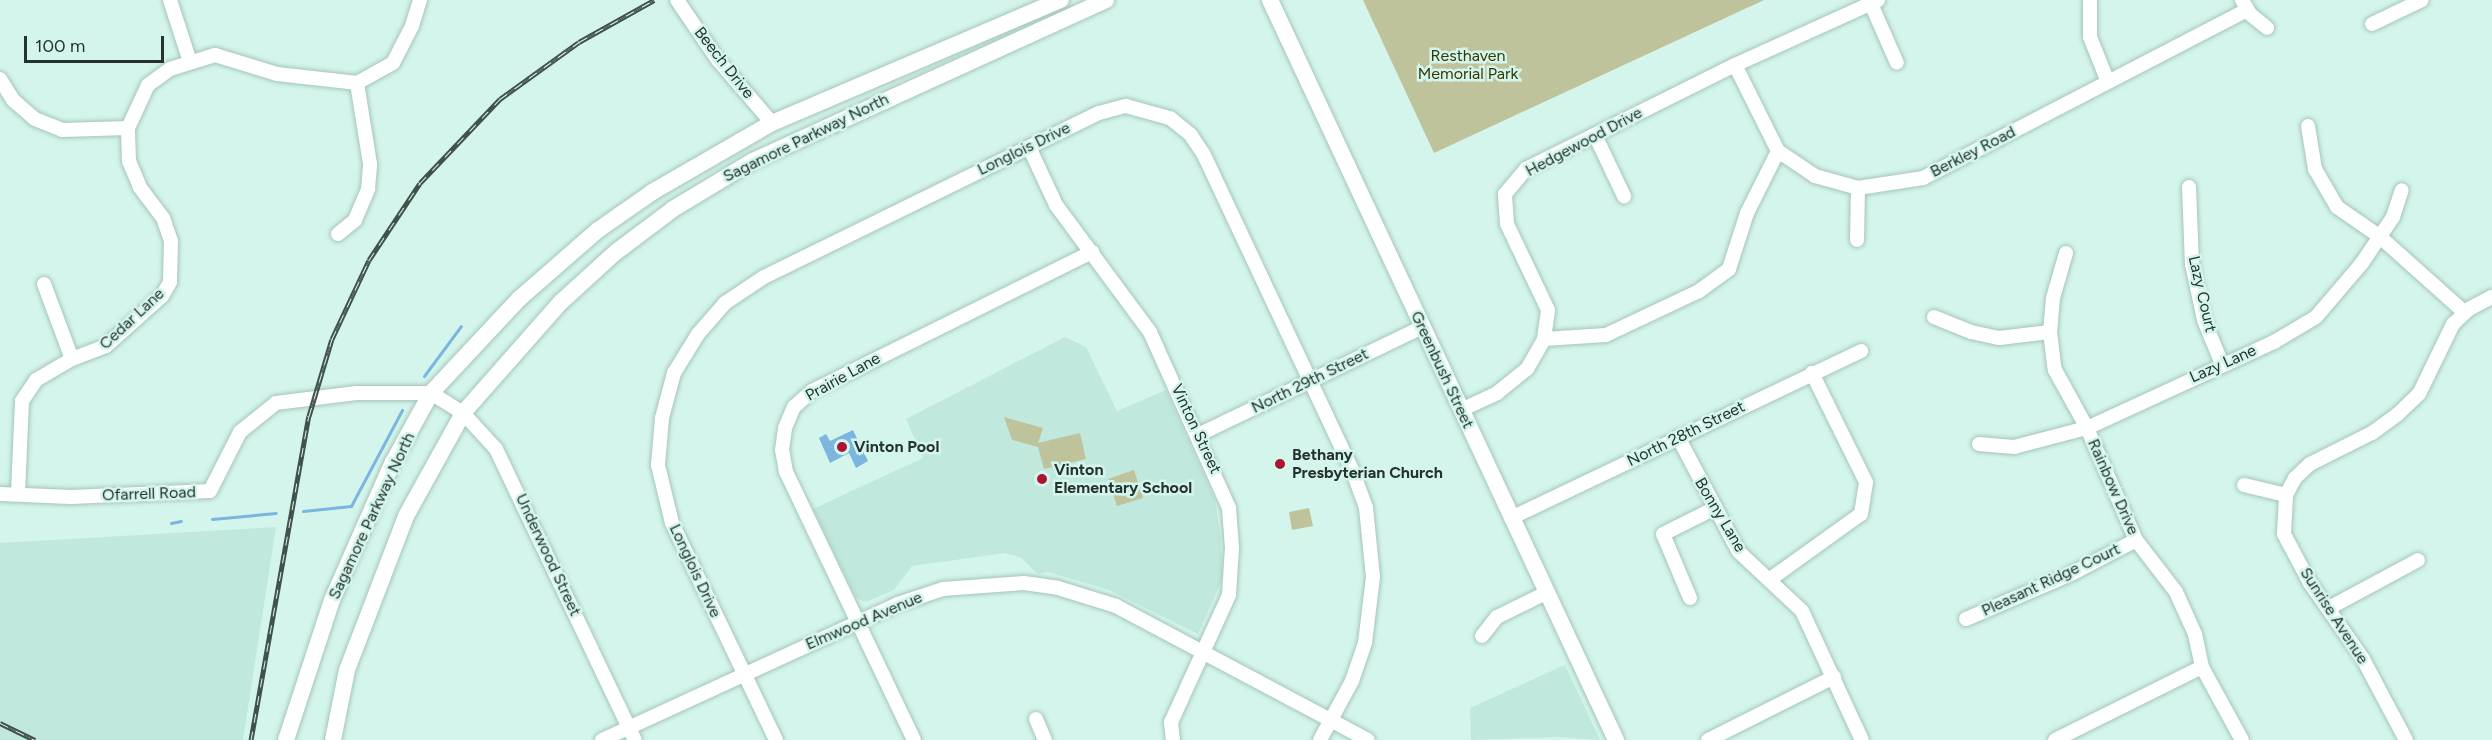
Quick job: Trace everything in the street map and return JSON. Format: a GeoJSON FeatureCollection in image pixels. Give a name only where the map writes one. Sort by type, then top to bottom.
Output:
{"type":"FeatureCollection","features":[{"type":"Feature","properties":{"kind":"main road","name":"Sagamore Parkway North"},"geometry":{"type":"LineString","coordinates":[[286,740],[332,600],[393,462],[431,393],[520,298],[598,230],[654,191],[772,123],[1061,0]]}},
{"type":"Feature","properties":{"kind":"main road","name":"Sagamore Parkway North"},"geometry":{"type":"LineString","coordinates":[[333,740],[347,670],[401,528],[464,413],[561,302],[616,252],[673,209],[753,160],[1106,0]]}},
{"type":"Feature","properties":{"kind":"main road","name":"Greenbush Street"},"geometry":{"type":"LineString","coordinates":[[1270,0],[1616,740]]}},
{"type":"Feature","properties":{"kind":"street"},"geometry":{"type":"LineString","coordinates":[[170,0],[190,62]]}},
{"type":"Feature","properties":{"kind":"street"},"geometry":{"type":"LineString","coordinates":[[338,234],[354,220],[368,189],[370,164],[357,83],[393,63],[412,26],[420,0]]}},
{"type":"Feature","properties":{"kind":"street","name":"Beech Drive"},"geometry":{"type":"LineString","coordinates":[[677,0],[718,60],[772,123]]}},
{"type":"Feature","properties":{"kind":"street"},"geometry":{"type":"LineString","coordinates":[[2090,0],[2090,37],[2108,82]]}},
{"type":"Feature","properties":{"kind":"street"},"geometry":{"type":"LineString","coordinates":[[2372,24],[2421,0]]}},
{"type":"Feature","properties":{"kind":"street"},"geometry":{"type":"LineString","coordinates":[[1875,2],[1897,63]]}},
{"type":"Feature","properties":{"kind":"street","name":"Hedgewood Drive"},"geometry":{"type":"LineString","coordinates":[[1461,410],[1497,393],[1527,369],[1544,339],[1548,310],[1507,224],[1505,194],[1526,169],[1735,65],[1875,2]]}},
{"type":"Feature","properties":{"kind":"street"},"geometry":{"type":"LineString","coordinates":[[2244,5],[2267,28]]}},
{"type":"Feature","properties":{"kind":"street","name":"Berkley Road"},"geometry":{"type":"LineString","coordinates":[[1735,65],[1778,151],[1815,176],[1858,188],[1923,178],[2108,82],[2244,5]]}},
{"type":"Feature","properties":{"kind":"street","name":"Cedar Lane"},"geometry":{"type":"LineString","coordinates":[[18,493],[22,401],[36,380],[72,359],[106,346],[162,296],[170,282],[171,241],[129,161],[128,128],[148,85],[170,69],[215,55],[277,74],[357,83]]}},
{"type":"Feature","properties":{"kind":"street"},"geometry":{"type":"LineString","coordinates":[[0,79],[13,100],[35,119],[62,130],[128,128]]}},
{"type":"Feature","properties":{"kind":"street","name":"Longlois Drive"},"geometry":{"type":"LineString","coordinates":[[776,740],[672,523],[658,465],[662,418],[674,373],[698,334],[725,303],[764,277],[1099,113],[1126,106],[1170,118],[1190,134],[1310,380],[1353,472],[1366,507],[1374,577],[1365,643],[1352,681],[1320,740]]}},
{"type":"Feature","properties":{"kind":"street"},"geometry":{"type":"LineString","coordinates":[[2308,126],[2315,170],[2337,207],[2379,236],[2465,313]]}},
{"type":"Feature","properties":{"kind":"street"},"geometry":{"type":"LineString","coordinates":[[1595,135],[1624,195]]}},
{"type":"Feature","properties":{"kind":"street","name":"Vinton Street"},"geometry":{"type":"LineString","coordinates":[[1029,147],[1056,205],[1146,325],[1198,435],[1229,508],[1232,548],[1229,595],[1201,651],[1171,722],[1173,740]]}},
{"type":"Feature","properties":{"kind":"street"},"geometry":{"type":"LineString","coordinates":[[1544,339],[1606,335],[1699,291],[1730,269],[1747,213],[1778,151]]}},
{"type":"Feature","properties":{"kind":"street","name":"Lazy Court"},"geometry":{"type":"LineString","coordinates":[[2189,187],[2192,264],[2204,320],[2222,364]]}},
{"type":"Feature","properties":{"kind":"street"},"geometry":{"type":"LineString","coordinates":[[1857,240],[1858,188]]}},
{"type":"Feature","properties":{"kind":"street","name":"Lazy Lane"},"geometry":{"type":"LineString","coordinates":[[1979,444],[2014,447],[2086,428],[2274,342],[2316,317],[2392,217],[2402,190]]}},
{"type":"Feature","properties":{"kind":"street","name":"Prairie Lane"},"geometry":{"type":"LineString","coordinates":[[914,740],[786,472],[782,450],[785,428],[794,407],[831,381],[1092,252]]}},
{"type":"Feature","properties":{"kind":"street","name":"Rainbow Drive"},"geometry":{"type":"LineString","coordinates":[[2066,253],[2053,298],[2050,332],[2055,370],[2086,428],[2136,540],[2176,592],[2195,634],[2202,667],[2242,740]]}},
{"type":"Feature","properties":{"kind":"street"},"geometry":{"type":"LineString","coordinates":[[44,284],[72,359]]}},
{"type":"Feature","properties":{"kind":"street"},"geometry":{"type":"LineString","coordinates":[[2244,485],[2286,495],[2295,478],[2310,464],[2372,433],[2418,394],[2453,324],[2465,313],[2492,297]]}},
{"type":"Feature","properties":{"kind":"street"},"geometry":{"type":"LineString","coordinates":[[1934,317],[1971,333],[1999,338],[2050,332]]}},
{"type":"Feature","properties":{"kind":"street","name":"North 29th Street"},"geometry":{"type":"LineString","coordinates":[[1198,435],[1422,327]]}},
{"type":"Feature","properties":{"kind":"street","name":"North 28th Street"},"geometry":{"type":"LineString","coordinates":[[1511,518],[1861,351]]}},
{"type":"Feature","properties":{"kind":"street"},"geometry":{"type":"LineString","coordinates":[[1769,580],[1861,514],[1866,482],[1812,373]]}},
{"type":"Feature","properties":{"kind":"street","name":"Ofarrell Road"},"geometry":{"type":"LineString","coordinates":[[0,494],[71,497],[210,491],[240,432],[276,404],[363,393],[431,393]]}},
{"type":"Feature","properties":{"kind":"street","name":"Underwood Street"},"geometry":{"type":"LineString","coordinates":[[431,393],[464,413],[496,448],[632,734]]}},
{"type":"Feature","properties":{"kind":"street","name":"Bonny Lane"},"geometry":{"type":"LineString","coordinates":[[1678,437],[1713,509],[1739,552],[1802,611],[1862,740]]}},
{"type":"Feature","properties":{"kind":"street","name":"Sunrise Avenue"},"geometry":{"type":"LineString","coordinates":[[2286,495],[2284,534],[2310,584],[2363,659],[2406,740]]}},
{"type":"Feature","properties":{"kind":"street"},"geometry":{"type":"LineString","coordinates":[[1690,598],[1663,534],[1713,509]]}},
{"type":"Feature","properties":{"kind":"street","name":"Pleasant Ridge Court"},"geometry":{"type":"LineString","coordinates":[[1966,619],[2072,574],[2136,540]]}},
{"type":"Feature","properties":{"kind":"street"},"geometry":{"type":"LineString","coordinates":[[2329,608],[2418,560]]}},
{"type":"Feature","properties":{"kind":"street","name":"Elmwood Avenue"},"geometry":{"type":"LineString","coordinates":[[602,740],[632,734],[856,620],[943,589],[1024,583],[1058,588],[1116,606],[1368,740]]}},
{"type":"Feature","properties":{"kind":"street"},"geometry":{"type":"LineString","coordinates":[[1482,636],[1497,617],[1546,593]]}},
{"type":"Feature","properties":{"kind":"street"},"geometry":{"type":"LineString","coordinates":[[2055,740],[2202,667]]}},
{"type":"Feature","properties":{"kind":"street"},"geometry":{"type":"LineString","coordinates":[[1708,740],[1833,677]]}},
{"type":"Feature","properties":{"kind":"street"},"geometry":{"type":"LineString","coordinates":[[1036,719],[1045,740]]}},
{"type":"Feature","properties":{"kind":"shaded area","name":"Vinton Elementary School"},"geometry":{"type":"Polygon","coordinates":[[[1065,337],[1086,347],[1117,411],[1166,390],[1215,500],[1221,539],[1222,580],[1198,634],[1109,590],[1048,572],[1038,574],[1021,558],[1005,553],[912,566],[894,590],[866,602],[856,598],[813,509],[923,458],[906,419],[1065,337]]]}},
{"type":"Feature","properties":{"kind":"shaded area"},"geometry":{"type":"Polygon","coordinates":[[[276,527],[243,740],[0,740],[0,543],[276,527]]]}},
{"type":"Feature","properties":{"kind":"shaded area"},"geometry":{"type":"Polygon","coordinates":[[[1565,665],[1600,740],[1557,737],[1471,740],[1470,708],[1565,665]]]}},
{"type":"Feature","properties":{"kind":"green space","name":"Resthaven Memorial Park"},"geometry":{"type":"Polygon","coordinates":[[[1363,0],[1764,0],[1434,153],[1363,0]]]}},
{"type":"Feature","properties":{"kind":"green space"},"geometry":{"type":"Polygon","coordinates":[[[1004,417],[1043,428],[1038,443],[1080,433],[1086,459],[1044,469],[1038,447],[1012,440],[1004,417]]]}},
{"type":"Feature","properties":{"kind":"green space"},"geometry":{"type":"Polygon","coordinates":[[[1134,470],[1143,498],[1117,506],[1108,479],[1134,470]]]}},
{"type":"Feature","properties":{"kind":"green space"},"geometry":{"type":"Polygon","coordinates":[[[1309,508],[1313,526],[1292,530],[1289,512],[1309,508]]]}},
{"type":"Feature","properties":{"kind":"water","name":"Vinton Pool"},"geometry":{"type":"Polygon","coordinates":[[[853,430],[868,461],[856,468],[849,453],[830,463],[819,438],[826,434],[830,441],[853,430]]]}},
{"type":"Feature","properties":{"kind":"waterway"},"geometry":{"type":"LineString","coordinates":[[424,376],[461,326]]}},
{"type":"Feature","properties":{"kind":"waterway"},"geometry":{"type":"LineString","coordinates":[[303,511],[351,506],[402,410]]}},
{"type":"Feature","properties":{"kind":"waterway"},"geometry":{"type":"LineString","coordinates":[[212,519],[276,513]]}},
{"type":"Feature","properties":{"kind":"waterway"},"geometry":{"type":"LineString","coordinates":[[171,523],[181,521]]}},
{"type":"Feature","properties":{"kind":"railway"},"geometry":{"type":"LineString","coordinates":[[251,740],[309,416],[332,339],[369,260],[420,183],[500,99],[579,42],[654,0]]}},
{"type":"Feature","properties":{"kind":"railway"},"geometry":{"type":"LineString","coordinates":[[0,723],[35,740]]}},
{"type":"Feature","properties":{"kind":"place","name":"Vinton Pool"},"geometry":{"type":"Point","coordinates":[842,447]}},
{"type":"Feature","properties":{"kind":"place","name":"Bethany Presbyterian Church"},"geometry":{"type":"Point","coordinates":[1280,464]}},
{"type":"Feature","properties":{"kind":"place","name":"Vinton Elementary School"},"geometry":{"type":"Point","coordinates":[1042,479]}}]}
